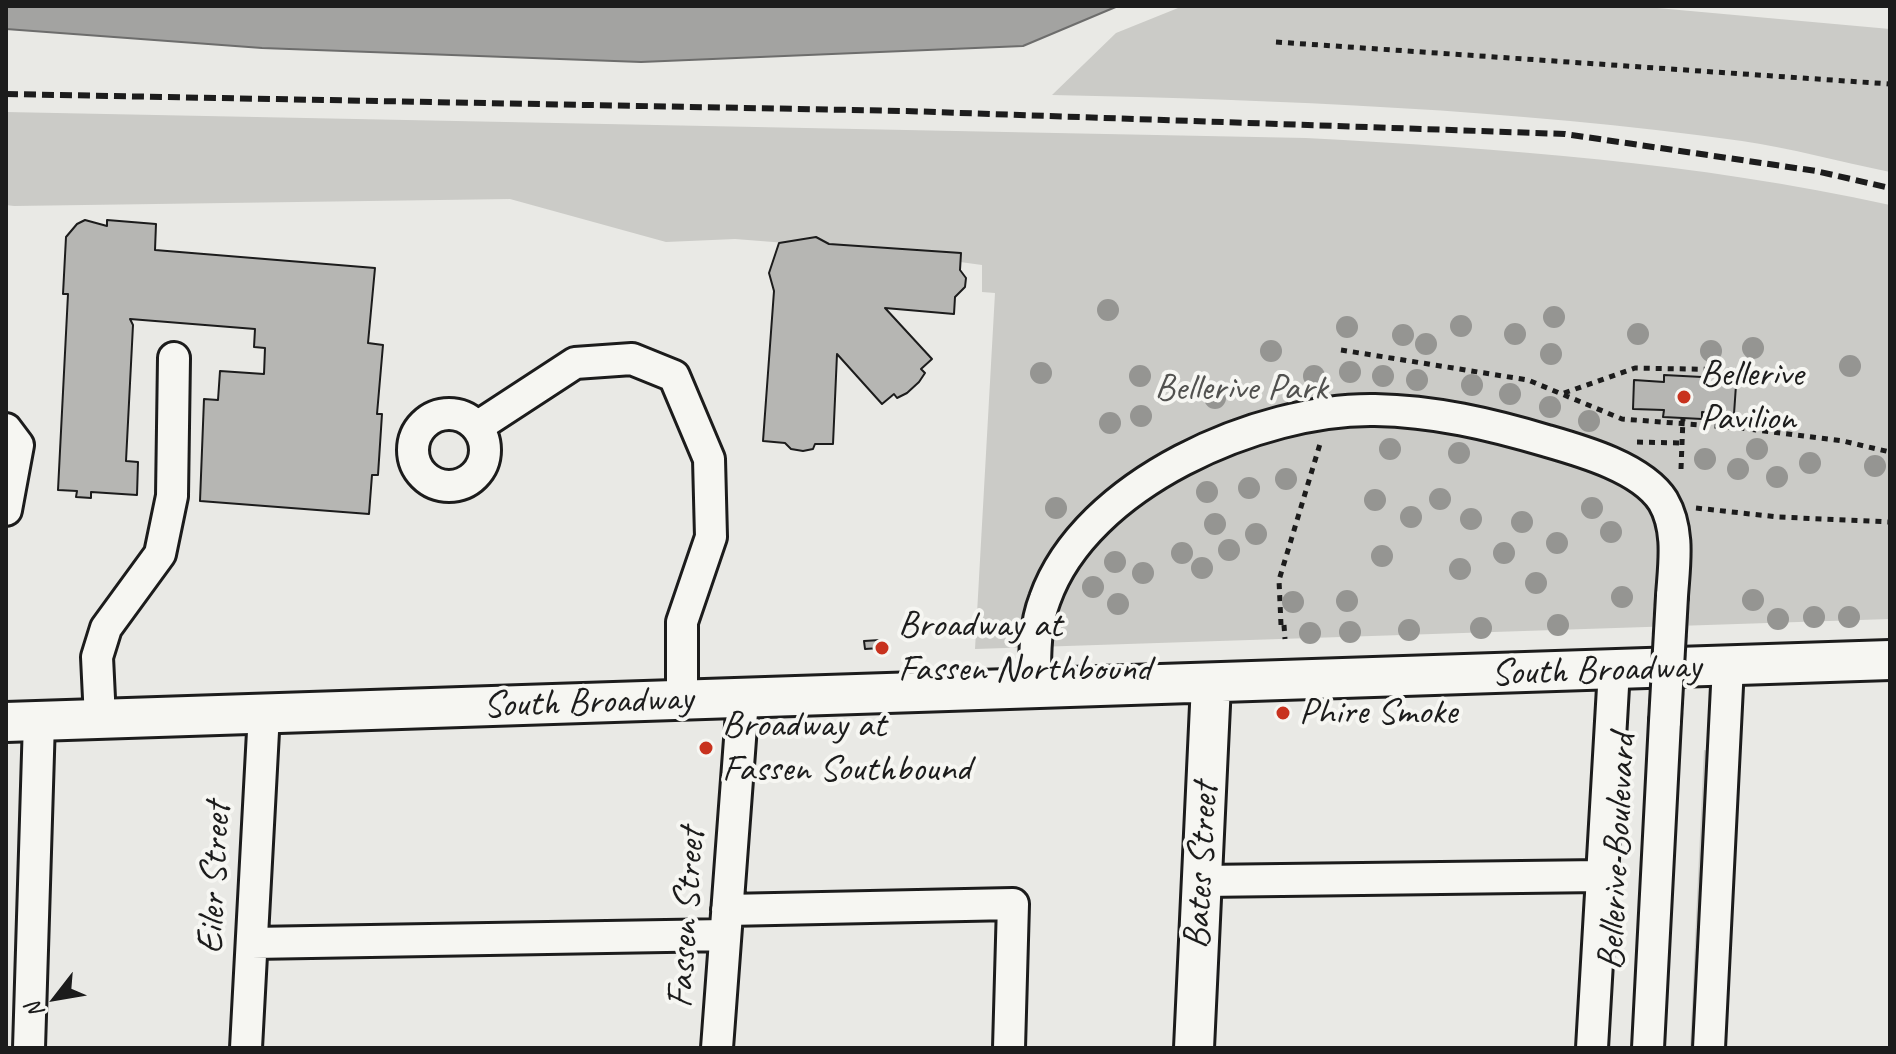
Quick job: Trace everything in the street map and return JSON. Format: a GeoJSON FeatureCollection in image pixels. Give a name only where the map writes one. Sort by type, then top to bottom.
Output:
{"type":"FeatureCollection","features":[{"type":"Feature","properties":{"kind":"main road","name":"South Broadway"},"geometry":{"type":"LineString","coordinates":[[22,722],[1890,660]]}},
{"type":"Feature","properties":{"kind":"main road","name":"Bates Street"},"geometry":{"type":"LineString","coordinates":[[1194,1048],[1211,684]]}},
{"type":"Feature","properties":{"kind":"street"},"geometry":{"type":"LineString","coordinates":[[100,719],[97,657],[106,628],[160,554],[172,496],[174,358]]}},
{"type":"Feature","properties":{"kind":"street"},"geometry":{"type":"LineString","coordinates":[[477,427],[575,363],[632,359],[674,376],[709,459],[711,537],[682,622],[682,700]]}},
{"type":"Feature","properties":{"kind":"street","name":"Bellerive Boulevard"},"geometry":{"type":"LineString","coordinates":[[1035,688],[1037,635],[1045,597],[1066,560],[1112,509],[1180,461],[1223,440],[1274,423],[1329,412],[1373,410],[1458,417],[1558,444],[1644,482],[1656,492],[1670,516],[1674,535],[1648,1048]]}},
{"type":"Feature","properties":{"kind":"street"},"geometry":{"type":"LineString","coordinates":[[6,429],[18,445],[6,510]]}},
{"type":"Feature","properties":{"kind":"street"},"geometry":{"type":"LineString","coordinates":[[1709,1048],[1728,666]]}},
{"type":"Feature","properties":{"kind":"street","name":"Bellerive Boulevard"},"geometry":{"type":"LineString","coordinates":[[1592,1048],[1614,670]]}},
{"type":"Feature","properties":{"kind":"street","name":"Fassen Street"},"geometry":{"type":"LineString","coordinates":[[717,1048],[743,699]]}},
{"type":"Feature","properties":{"kind":"street","name":"Eiler Street"},"geometry":{"type":"LineString","coordinates":[[246,1048],[264,713]]}},
{"type":"Feature","properties":{"kind":"street"},"geometry":{"type":"LineString","coordinates":[[22,722],[29,1048]]}},
{"type":"Feature","properties":{"kind":"street"},"geometry":{"type":"LineString","coordinates":[[1202,881],[1601,876]]}},
{"type":"Feature","properties":{"kind":"street"},"geometry":{"type":"LineString","coordinates":[[252,943],[726,923],[1013,904],[1009,1048]]}},
{"type":"Feature","properties":{"kind":"path"},"geometry":{"type":"LineString","coordinates":[[1276,42],[1890,84]]}},
{"type":"Feature","properties":{"kind":"path"},"geometry":{"type":"LineString","coordinates":[[1341,350],[1515,378],[1563,393],[1622,419],[1683,421],[1843,441],[1890,452]]}},
{"type":"Feature","properties":{"kind":"path"},"geometry":{"type":"LineString","coordinates":[[1563,393],[1635,368],[1738,370]]}},
{"type":"Feature","properties":{"kind":"path"},"geometry":{"type":"LineString","coordinates":[[1685,368],[1685,376]]}},
{"type":"Feature","properties":{"kind":"path"},"geometry":{"type":"LineString","coordinates":[[1285,639],[1279,580],[1329,412]]}},
{"type":"Feature","properties":{"kind":"path"},"geometry":{"type":"LineString","coordinates":[[1681,469],[1683,421]]}},
{"type":"Feature","properties":{"kind":"path"},"geometry":{"type":"LineString","coordinates":[[1633,450],[1637,441],[1682,443]]}},
{"type":"Feature","properties":{"kind":"path"},"geometry":{"type":"LineString","coordinates":[[1736,513],[1890,522]]}},
{"type":"Feature","properties":{"kind":"green space"},"geometry":{"type":"Polygon","coordinates":[[[1183,6],[1635,6],[1890,29],[1890,172],[1760,144],[1570,121],[1311,103],[1052,95],[1116,33],[1183,6]]]}},
{"type":"Feature","properties":{"kind":"green space","name":"Bellerive Park"},"geometry":{"type":"Polygon","coordinates":[[[6,112],[1306,138],[1454,147],[1672,168],[1817,190],[1890,205],[1890,619],[975,649],[995,293],[982,292],[982,265],[829,244],[816,237],[786,243],[735,239],[666,242],[510,199],[6,205],[6,112]]]}},
{"type":"Feature","properties":{"kind":"green space"},"geometry":{"type":"Polygon","coordinates":[[[1704,750],[1710,751],[1696,1048],[1690,1048],[1704,750]]]}},
{"type":"Feature","properties":{"kind":"shaded area"},"geometry":{"type":"Polygon","coordinates":[[[6,6],[1118,6],[1023,46],[641,62],[262,48],[6,29],[6,6]]]}},
{"type":"Feature","properties":{"kind":"building"},"geometry":{"type":"Polygon","coordinates":[[[85,220],[107,226],[107,220],[156,224],[155,250],[375,268],[368,343],[383,345],[377,414],[382,414],[378,475],[372,475],[369,514],[200,501],[204,399],[218,400],[220,371],[264,374],[265,348],[254,347],[255,329],[130,319],[133,325],[126,461],[138,462],[137,495],[91,492],[91,498],[76,497],[77,491],[58,490],[68,294],[63,294],[66,237],[85,220]]]}},
{"type":"Feature","properties":{"kind":"building"},"geometry":{"type":"Polygon","coordinates":[[[816,237],[829,244],[961,253],[960,270],[966,278],[965,287],[955,297],[954,314],[885,308],[932,359],[921,369],[925,373],[919,382],[907,393],[897,398],[894,394],[882,404],[837,354],[833,444],[815,444],[813,449],[803,451],[791,449],[785,443],[763,441],[774,291],[769,273],[779,243],[816,237]]]}},
{"type":"Feature","properties":{"kind":"building","name":"Bellerive Pavilion"},"geometry":{"type":"Polygon","coordinates":[[[1664,375],[1702,377],[1702,383],[1736,385],[1734,414],[1702,412],[1702,419],[1663,417],[1664,410],[1633,409],[1634,380],[1664,382],[1664,375]]]}},
{"type":"Feature","properties":{"kind":"building"},"geometry":{"type":"Polygon","coordinates":[[[880,640],[880,648],[865,649],[864,641],[880,640]]]}},
{"type":"Feature","properties":{"kind":"railway"},"geometry":{"type":"LineString","coordinates":[[6,94],[906,111],[1565,134],[1816,171],[1890,188]]}},
{"type":"Feature","properties":{"kind":"place","name":"Bellerive Pavilion"},"geometry":{"type":"Point","coordinates":[1684,397]}},
{"type":"Feature","properties":{"kind":"place","name":"Broadway at Fassen Northbound"},"geometry":{"type":"Point","coordinates":[882,648]}},
{"type":"Feature","properties":{"kind":"place","name":"Phire Smoke"},"geometry":{"type":"Point","coordinates":[1283,713]}},
{"type":"Feature","properties":{"kind":"place","name":"Broadway at Fassen Southbound"},"geometry":{"type":"Point","coordinates":[706,748]}}]}
